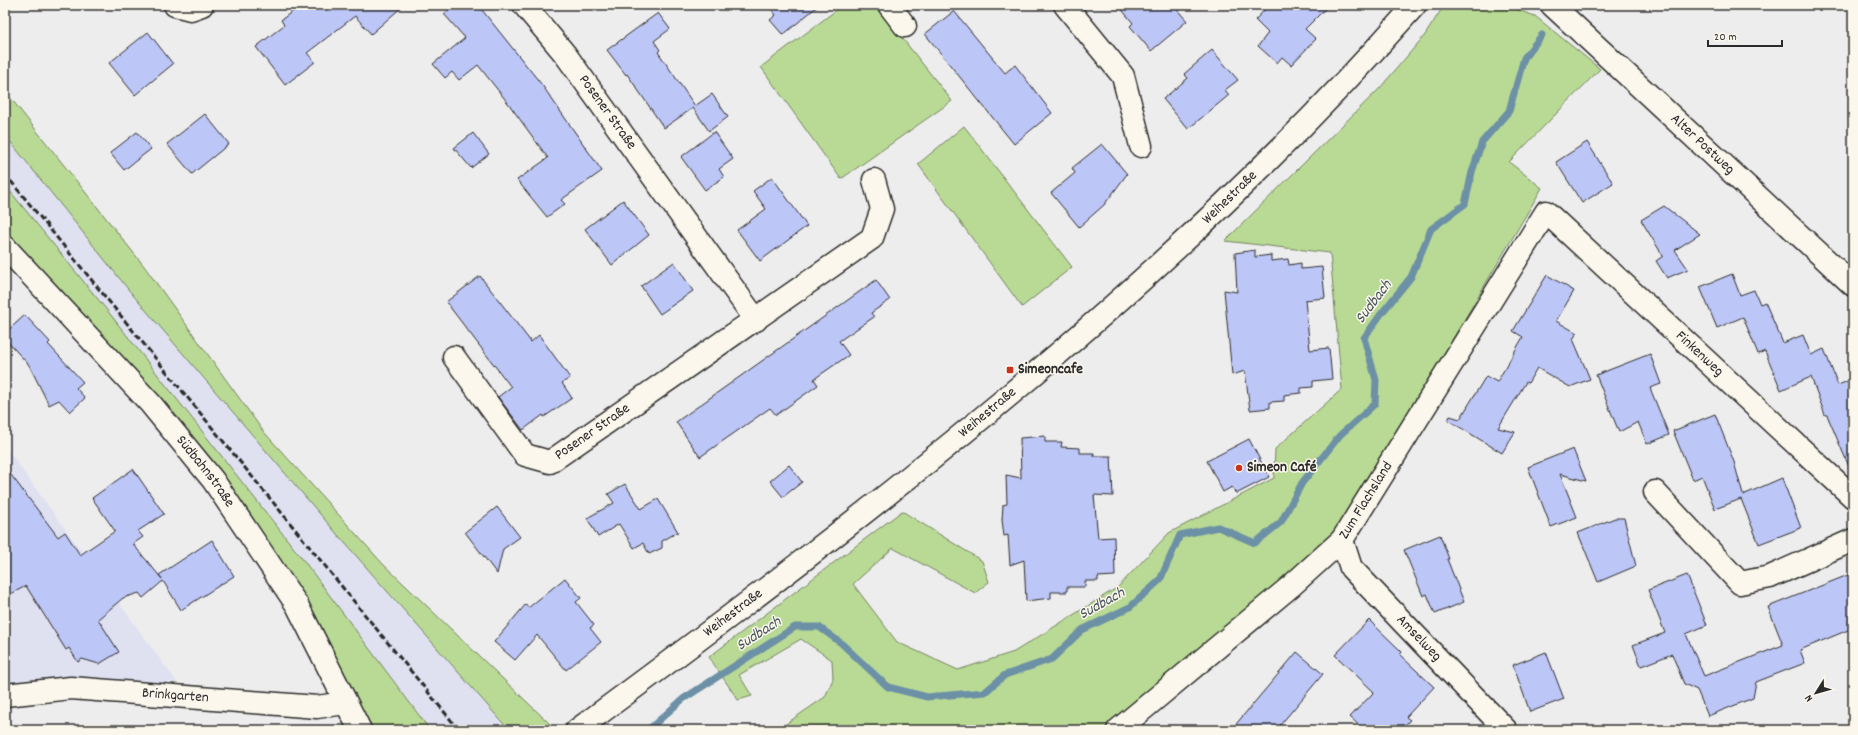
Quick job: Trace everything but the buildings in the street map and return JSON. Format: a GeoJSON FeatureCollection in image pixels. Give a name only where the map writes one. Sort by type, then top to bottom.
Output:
{"type":"FeatureCollection","features":[{"type":"Feature","properties":{"kind":"street","name":"Posener Straße"},"geometry":{"type":"LineString","coordinates":[[524,5],[565,54],[756,320]]}},
{"type":"Feature","properties":{"kind":"street"},"geometry":{"type":"LineString","coordinates":[[889,5],[905,26]]}},
{"type":"Feature","properties":{"kind":"street"},"geometry":{"type":"LineString","coordinates":[[1065,5],[1123,76],[1141,146]]}},
{"type":"Feature","properties":{"kind":"street","name":"Weihestraße"},"geometry":{"type":"LineString","coordinates":[[577,730],[809,557],[1042,369],[1167,256],[1285,144],[1347,81],[1415,5]]}},
{"type":"Feature","properties":{"kind":"street","name":"Alter Postweg"},"geometry":{"type":"LineString","coordinates":[[1552,5],[1850,277]]}},
{"type":"Feature","properties":{"kind":"street","name":"Posener Straße"},"geometry":{"type":"LineString","coordinates":[[454,357],[524,455],[550,462],[872,238],[882,209],[874,180]]}},
{"type":"Feature","properties":{"kind":"street","name":"Finkenweg"},"geometry":{"type":"LineString","coordinates":[[1546,212],[1853,497]]}},
{"type":"Feature","properties":{"kind":"street","name":"Zum Flachsland"},"geometry":{"type":"LineString","coordinates":[[1118,730],[1291,586],[1342,540],[1546,212]]}},
{"type":"Feature","properties":{"kind":"street","name":"Südbahnstraße"},"geometry":{"type":"LineString","coordinates":[[5,247],[150,403],[213,480],[297,605],[345,703],[360,730]]}},
{"type":"Feature","properties":{"kind":"street"},"geometry":{"type":"LineString","coordinates":[[1655,492],[1740,583],[1770,577],[1853,540]]}},
{"type":"Feature","properties":{"kind":"street","name":"Amselweg"},"geometry":{"type":"LineString","coordinates":[[1342,540],[1351,568],[1506,730]]}},
{"type":"Feature","properties":{"kind":"street","name":"Brinkgarten"},"geometry":{"type":"LineString","coordinates":[[5,695],[71,688],[317,707],[345,703]]}},
{"type":"Feature","properties":{"kind":"shaded area"},"geometry":{"type":"Polygon","coordinates":[[[5,135],[132,294],[337,534],[509,730],[430,730],[304,561],[110,314],[5,185],[5,135]]]}},
{"type":"Feature","properties":{"kind":"shaded area"},"geometry":{"type":"Polygon","coordinates":[[[5,446],[177,682],[59,682],[5,689],[5,446]]]}},
{"type":"Feature","properties":{"kind":"green space"},"geometry":{"type":"Polygon","coordinates":[[[843,5],[876,5],[952,101],[841,179],[761,67],[843,5]]]}},
{"type":"Feature","properties":{"kind":"green space"},"geometry":{"type":"Polygon","coordinates":[[[1447,5],[1504,5],[1535,16],[1600,69],[1509,162],[1542,188],[1339,532],[1105,730],[777,730],[825,697],[833,679],[832,660],[801,639],[739,675],[752,696],[738,700],[709,657],[902,511],[982,561],[989,582],[975,593],[893,548],[853,584],[897,642],[958,670],[1014,652],[1118,587],[1169,533],[1274,478],[1275,449],[1342,389],[1330,253],[1225,241],[1380,88],[1425,35],[1441,10],[1447,5]]]}},
{"type":"Feature","properties":{"kind":"green space"},"geometry":{"type":"Polygon","coordinates":[[[5,91],[144,266],[263,431],[383,564],[550,724],[541,730],[509,730],[337,534],[132,294],[5,135],[5,91]]]}},
{"type":"Feature","properties":{"kind":"green space"},"geometry":{"type":"Polygon","coordinates":[[[964,126],[1072,267],[1022,307],[918,164],[964,126]]]}},
{"type":"Feature","properties":{"kind":"green space"},"geometry":{"type":"Polygon","coordinates":[[[5,185],[110,314],[304,561],[430,730],[368,730],[155,397],[5,230],[5,185]]]}},
{"type":"Feature","properties":{"kind":"waterway","name":"Sudbach"},"geometry":{"type":"LineString","coordinates":[[648,730],[683,699],[795,627],[819,627],[841,643],[888,687],[927,697],[985,692],[1005,675],[1052,659],[1082,630],[1130,607],[1160,580],[1180,535],[1218,527],[1255,543],[1281,522],[1302,483],[1340,435],[1375,404],[1376,380],[1364,338],[1411,277],[1431,229],[1465,204],[1472,172],[1482,142],[1509,111],[1524,58],[1542,35]]}},
{"type":"Feature","properties":{"kind":"railway"},"geometry":{"type":"LineString","coordinates":[[5,174],[459,730]]}},
{"type":"Feature","properties":{"kind":"place","name":"Simeoncafe"},"geometry":{"type":"Point","coordinates":[1010,370]}},
{"type":"Feature","properties":{"kind":"place","name":"Simeon Café"},"geometry":{"type":"Point","coordinates":[1239,468]}}]}
